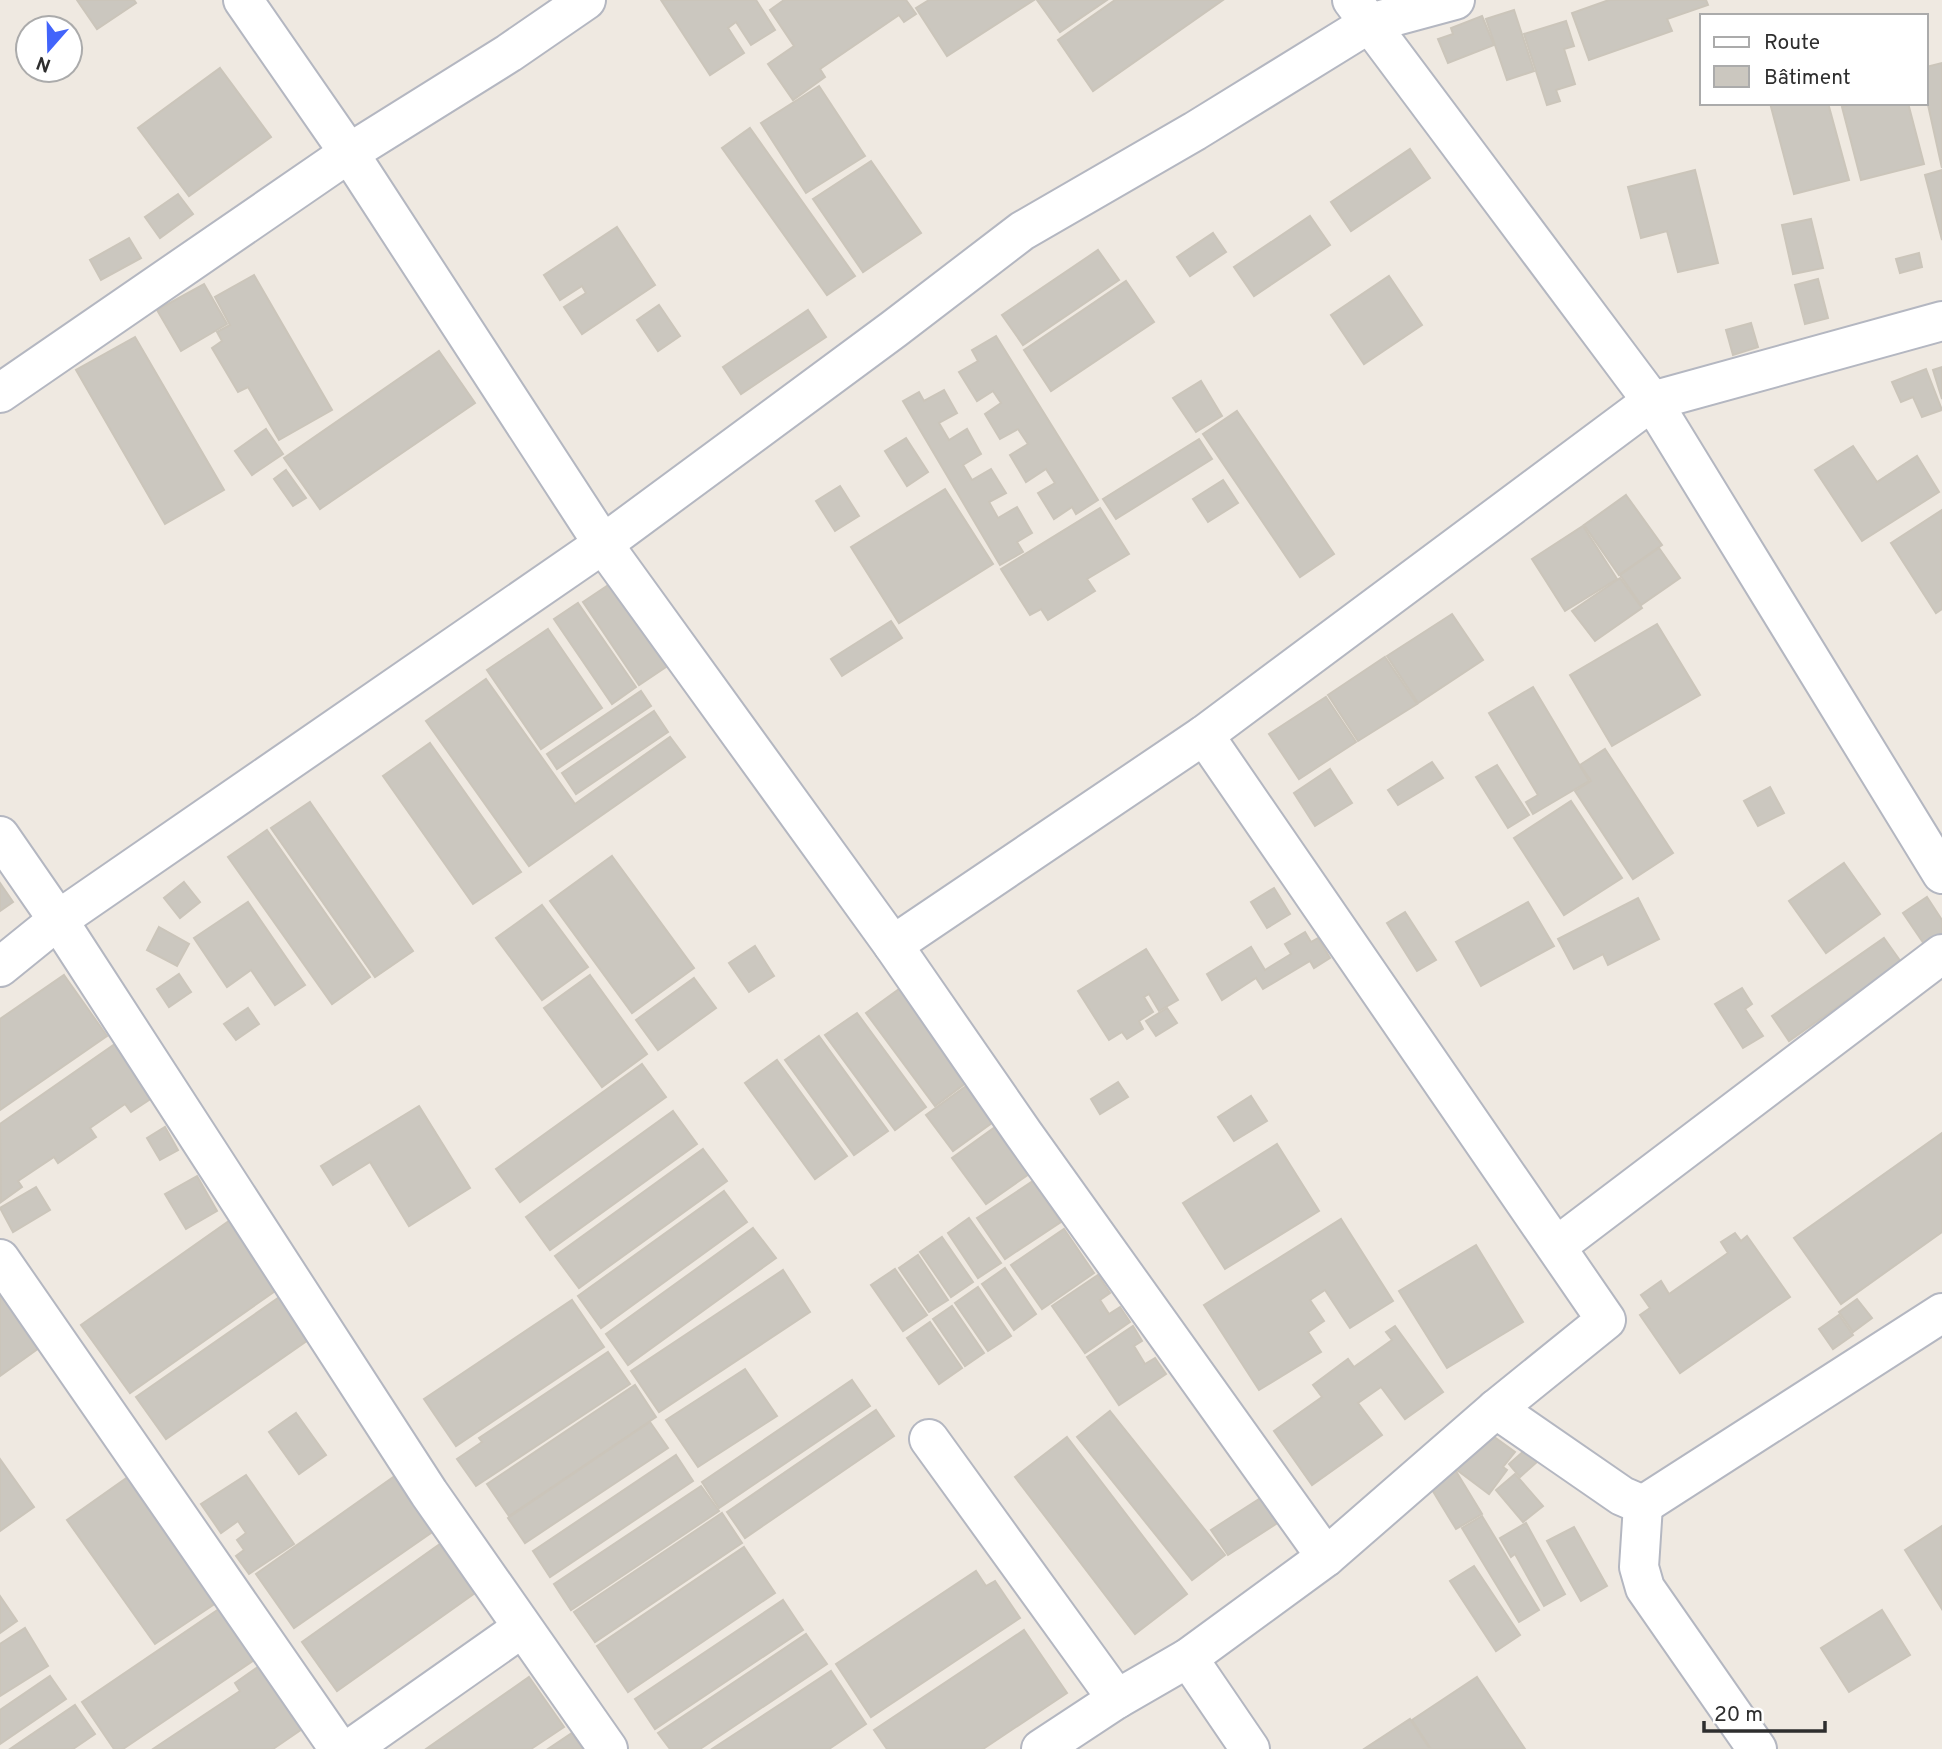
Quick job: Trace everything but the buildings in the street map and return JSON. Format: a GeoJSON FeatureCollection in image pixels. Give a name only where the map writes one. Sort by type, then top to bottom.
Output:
{"type":"FeatureCollection","features":[{"type":"Feature","properties":{"kind":"street"},"geometry":{"type":"LineString","coordinates":[[243,0],[349,153],[603,544],[893,944],[1023,1133],[1326,1557]]}},
{"type":"Feature","properties":{"kind":"street"},"geometry":{"type":"LineString","coordinates":[[0,393],[349,153],[509,53],[586,0]]}},
{"type":"Feature","properties":{"kind":"street"},"geometry":{"type":"LineString","coordinates":[[0,967],[58,920],[603,544],[883,337],[1022,230],[1195,131],[1361,12],[1455,0]]}},
{"type":"Feature","properties":{"kind":"street"},"geometry":{"type":"LineString","coordinates":[[1361,12],[1653,401],[1942,874]]}},
{"type":"Feature","properties":{"kind":"street"},"geometry":{"type":"LineString","coordinates":[[893,944],[1204,736],[1653,401],[1942,321]]}},
{"type":"Feature","properties":{"kind":"street"},"geometry":{"type":"LineString","coordinates":[[1041,1749],[1117,1699],[1188,1658],[1326,1557],[1496,1409],[1606,1320],[1204,736]]}},
{"type":"Feature","properties":{"kind":"street"},"geometry":{"type":"LineString","coordinates":[[0,836],[58,920],[429,1493],[608,1749]]}},
{"type":"Feature","properties":{"kind":"street"},"geometry":{"type":"LineString","coordinates":[[1557,1247],[1942,954]]}},
{"type":"Feature","properties":{"kind":"street"},"geometry":{"type":"LineString","coordinates":[[0,1259],[339,1749]]}},
{"type":"Feature","properties":{"kind":"street"},"geometry":{"type":"LineString","coordinates":[[1643,1505],[1942,1313]]}},
{"type":"Feature","properties":{"kind":"street"},"geometry":{"type":"LineString","coordinates":[[1496,1409],[1622,1496],[1643,1505]]}},
{"type":"Feature","properties":{"kind":"street"},"geometry":{"type":"LineString","coordinates":[[929,1439],[1117,1699]]}},
{"type":"Feature","properties":{"kind":"street"},"geometry":{"type":"LineString","coordinates":[[1643,1505],[1639,1567],[1645,1588],[1757,1749]]}},
{"type":"Feature","properties":{"kind":"street"},"geometry":{"type":"LineString","coordinates":[[350,1749],[522,1628]]}},
{"type":"Feature","properties":{"kind":"street"},"geometry":{"type":"LineString","coordinates":[[1188,1658],[1250,1749]]}}]}
